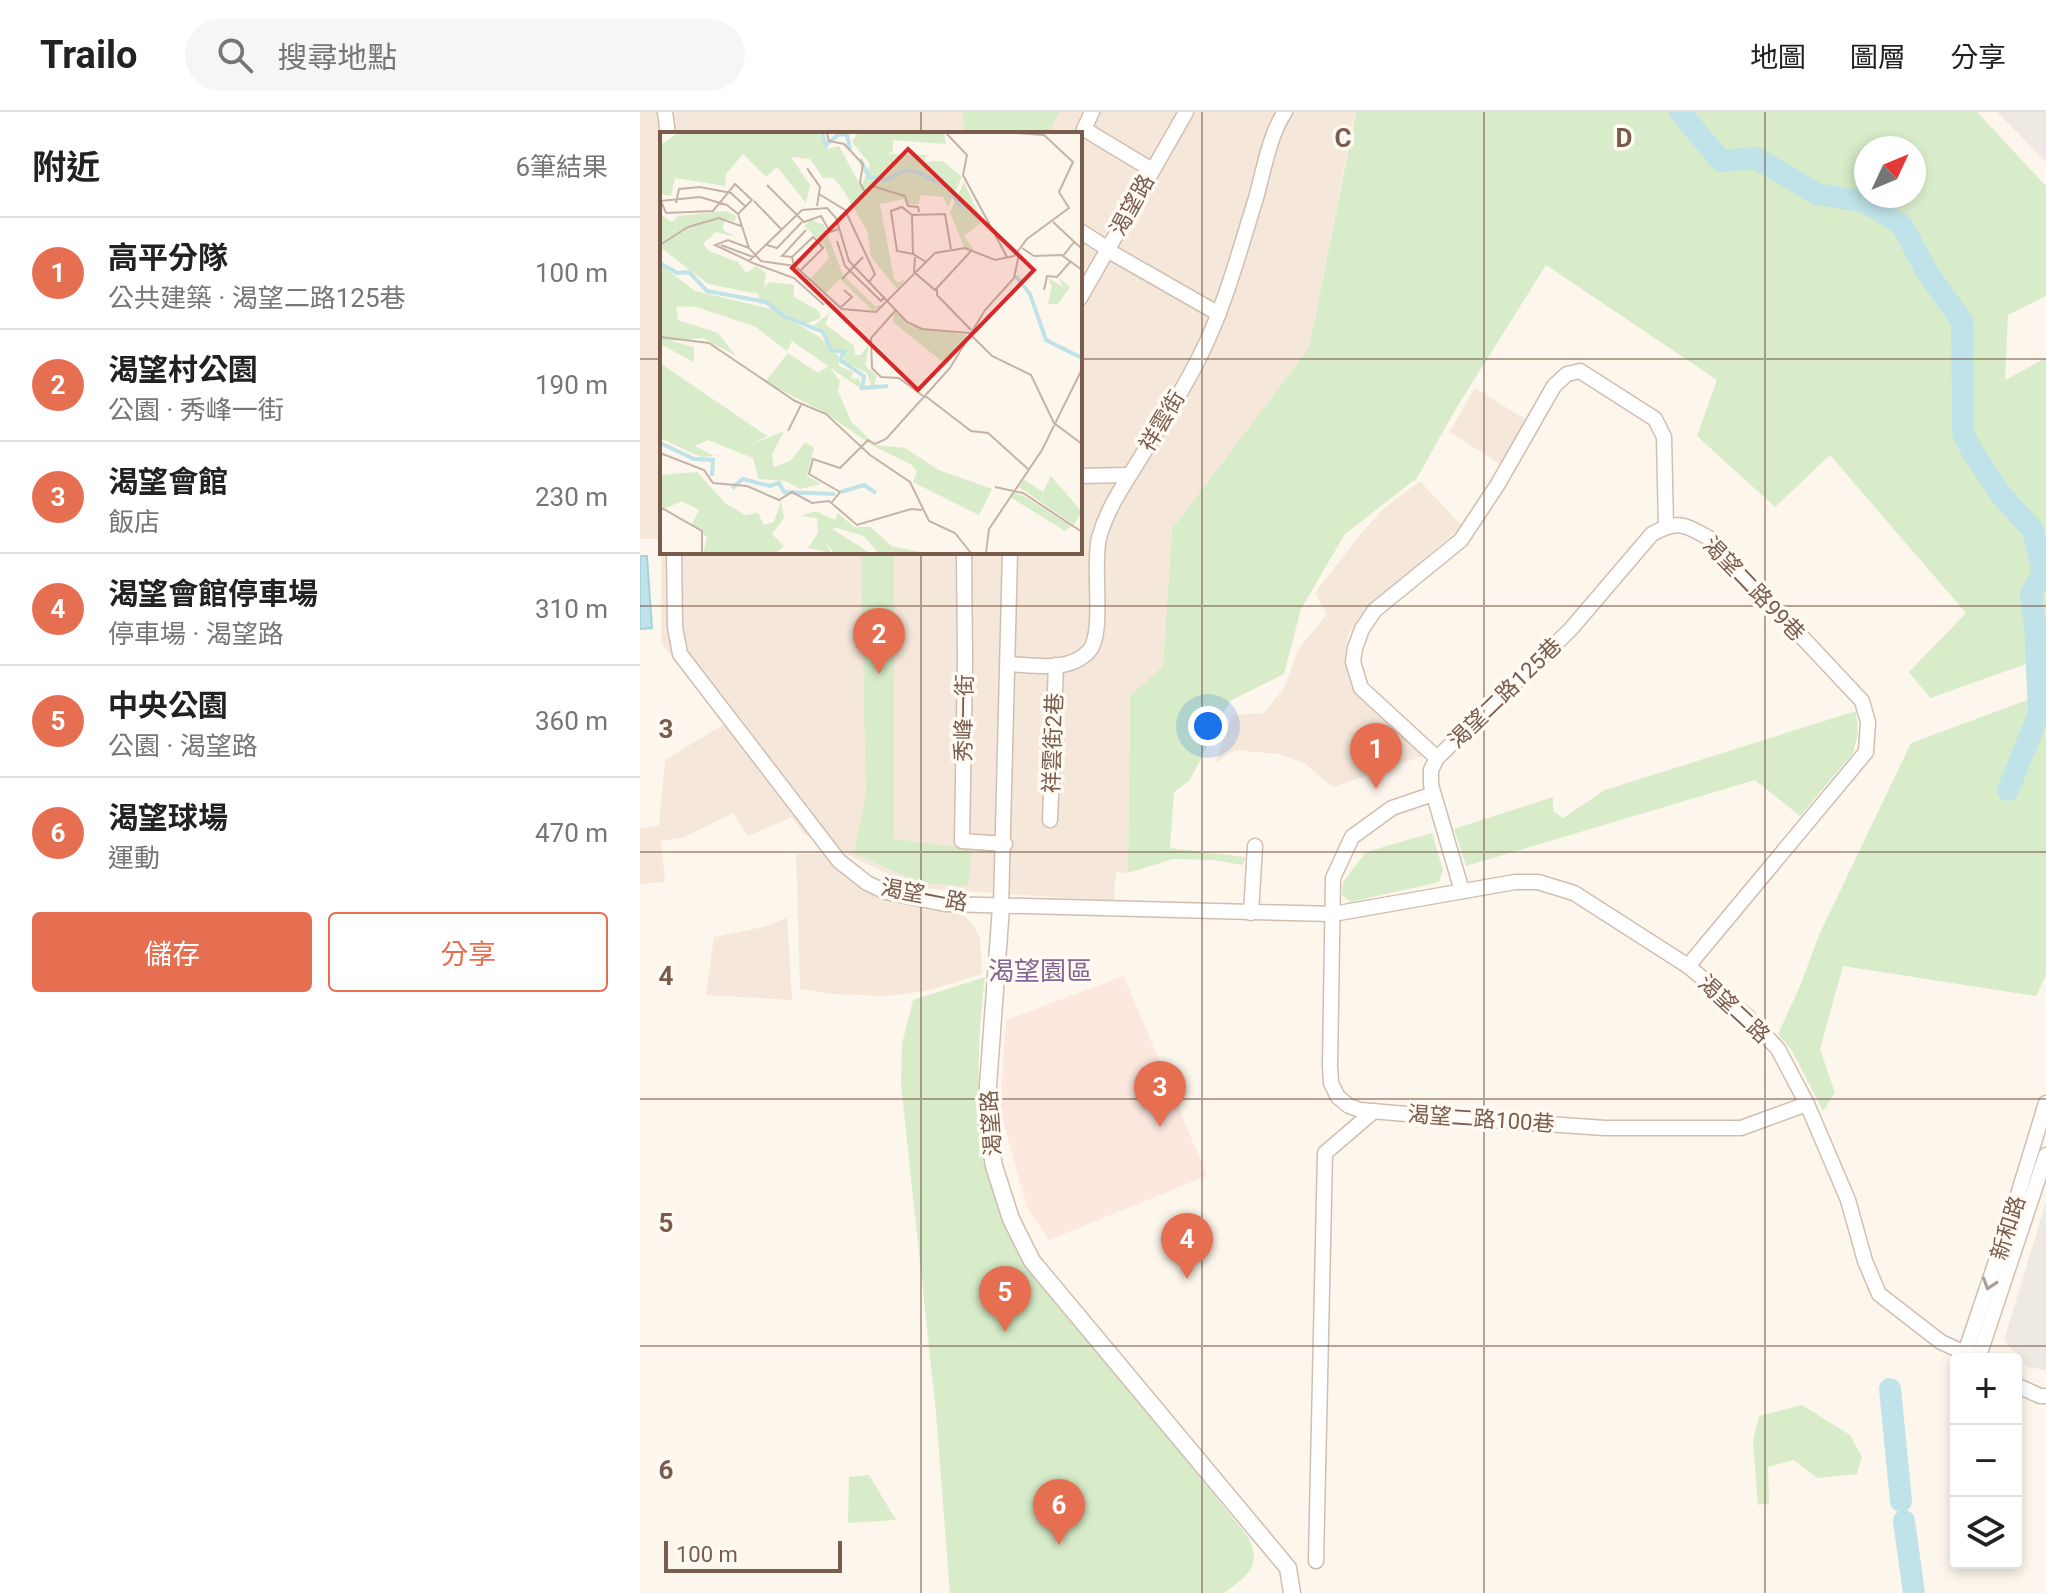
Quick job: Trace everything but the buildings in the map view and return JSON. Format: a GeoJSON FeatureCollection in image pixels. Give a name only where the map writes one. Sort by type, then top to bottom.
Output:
{"type":"FeatureCollection","features":[{"type":"Feature","properties":{"kind":"street"},"geometry":{"type":"LineString","coordinates":[[666,112],[668,132]]}},
{"type":"Feature","properties":{"kind":"street"},"geometry":{"type":"LineString","coordinates":[[1092,112],[1084,129],[1152,170]]}},
{"type":"Feature","properties":{"kind":"street","name":"渴望路"},"geometry":{"type":"LineString","coordinates":[[1082,294],[1186,112]]}},
{"type":"Feature","properties":{"kind":"street","name":"祥雲街"},"geometry":{"type":"LineString","coordinates":[[1008,664],[1071,663],[1090,650],[1095,635],[1098,540],[1113,500],[1199,359],[1219,314],[1280,114]]}},
{"type":"Feature","properties":{"kind":"street"},"geometry":{"type":"LineString","coordinates":[[1082,232],[1219,314]]}},
{"type":"Feature","properties":{"kind":"street"},"geometry":{"type":"LineString","coordinates":[[1437,758],[1361,688],[1353,662],[1355,648],[1362,629],[1375,610],[1461,540],[1498,484],[1554,386],[1567,374],[1580,371],[1655,419],[1664,437],[1666,526]]}},
{"type":"Feature","properties":{"kind":"street"},"geometry":{"type":"LineString","coordinates":[[1082,476],[1129,475]]}},
{"type":"Feature","properties":{"kind":"street","name":"渴望二路99巷"},"geometry":{"type":"LineString","coordinates":[[1666,526],[1682,523],[1709,538],[1862,701],[1868,722],[1866,752],[1688,966]]}},
{"type":"Feature","properties":{"kind":"street","name":"渴望二路125巷"},"geometry":{"type":"LineString","coordinates":[[1462,891],[1433,794],[1431,770],[1437,758],[1570,630],[1652,534],[1666,526]]}},
{"type":"Feature","properties":{"kind":"street","name":"渴望一路"},"geometry":{"type":"LineString","coordinates":[[676,554],[683,641],[680,654],[779,776],[839,861],[867,883],[886,892],[945,904],[1333,914]]}},
{"type":"Feature","properties":{"kind":"street","name":"秀峰一街"},"geometry":{"type":"LineString","coordinates":[[964,554],[962,841],[1005,844]]}},
{"type":"Feature","properties":{"kind":"street","name":"渴望路"},"geometry":{"type":"LineString","coordinates":[[1010,554],[1005,844],[990,1055],[988,1130],[994,1166],[1011,1219],[1032,1261],[1288,1568],[1292,1593]]}},
{"type":"Feature","properties":{"kind":"street","name":"祥雲街2巷"},"geometry":{"type":"LineString","coordinates":[[1050,820],[1056,665]]}},
{"type":"Feature","properties":{"kind":"street"},"geometry":{"type":"LineString","coordinates":[[725,713],[742,713]]}},
{"type":"Feature","properties":{"kind":"street","name":"渴望二路100巷"},"geometry":{"type":"LineString","coordinates":[[1433,794],[1392,808],[1352,837],[1333,878],[1331,1083],[1338,1097],[1349,1106],[1374,1111],[1605,1128],[1741,1128],[1807,1104]]}},
{"type":"Feature","properties":{"kind":"street"},"geometry":{"type":"LineString","coordinates":[[1251,913],[1255,846]]}},
{"type":"Feature","properties":{"kind":"street","name":"渴望二路"},"geometry":{"type":"LineString","coordinates":[[1333,914],[1515,882],[1538,882],[1574,893],[1688,966],[1747,1016],[1778,1049],[1807,1104],[1848,1200],[1865,1261],[1879,1294],[1941,1342],[1965,1353]]}},
{"type":"Feature","properties":{"kind":"street","name":"新和路"},"geometry":{"type":"LineString","coordinates":[[1975,1353],[2046,1103]]}},
{"type":"Feature","properties":{"kind":"street"},"geometry":{"type":"LineString","coordinates":[[1316,1561],[1325,1153],[1374,1111]]}},
{"type":"Feature","properties":{"kind":"street","name":"新和路"},"geometry":{"type":"LineString","coordinates":[[1975,1353],[2046,1155]]}},
{"type":"Feature","properties":{"kind":"street"},"geometry":{"type":"LineString","coordinates":[[2022,1388],[2046,1396]]}},
{"type":"Feature","properties":{"kind":"shaded area","name":"渴望園區"},"geometry":{"type":"Polygon","coordinates":[[[640,112],[1355,112],[1309,348],[1172,529],[1163,666],[1130,697],[1128,873],[1116,872],[1114,901],[918,888],[804,834],[792,817],[748,836],[733,813],[682,838],[661,841],[665,882],[640,884],[640,828],[659,826],[665,760],[724,724],[661,643],[661,554],[1082,554],[1082,132],[660,132],[660,539],[640,539],[640,112]]]}},
{"type":"Feature","properties":{"kind":"shaded area"},"geometry":{"type":"Polygon","coordinates":[[[1997,112],[2046,112],[2046,162],[1997,112]]]}},
{"type":"Feature","properties":{"kind":"shaded area"},"geometry":{"type":"Polygon","coordinates":[[[1475,388],[1528,421],[1502,465],[1449,432],[1475,388]]]}},
{"type":"Feature","properties":{"kind":"shaded area"},"geometry":{"type":"Polygon","coordinates":[[[1420,481],[1462,526],[1361,615],[1348,635],[1345,656],[1349,680],[1423,756],[1333,787],[1304,763],[1278,754],[1235,750],[1215,763],[1232,715],[1264,713],[1284,688],[1298,650],[1327,614],[1315,593],[1382,510],[1420,481]]]}},
{"type":"Feature","properties":{"kind":"shaded area"},"geometry":{"type":"Polygon","coordinates":[[[796,854],[823,854],[855,885],[881,898],[963,915],[974,926],[980,940],[982,974],[930,990],[887,996],[800,989],[796,854]]]}},
{"type":"Feature","properties":{"kind":"shaded area"},"geometry":{"type":"Polygon","coordinates":[[[787,917],[792,1000],[706,995],[714,937],[768,926],[787,917]]]}},
{"type":"Feature","properties":{"kind":"shaded area"},"geometry":{"type":"Polygon","coordinates":[[[1124,976],[1207,1176],[1049,1240],[1027,1208],[1000,1110],[1006,1020],[1124,976]]]}},
{"type":"Feature","properties":{"kind":"shaded area"},"geometry":{"type":"Polygon","coordinates":[[[2046,1202],[2046,1370],[2027,1367],[2022,1361],[2022,1353],[2015,1353],[2004,1340],[2046,1202]]]}},
{"type":"Feature","properties":{"kind":"green space"},"geometry":{"type":"Polygon","coordinates":[[[963,112],[1059,112],[1049,132],[964,132],[963,112]]]}},
{"type":"Feature","properties":{"kind":"green space"},"geometry":{"type":"Polygon","coordinates":[[[1356,112],[1977,112],[2046,186],[2046,296],[2008,315],[2005,380],[2046,358],[2046,657],[1930,698],[1909,672],[1966,613],[1830,455],[1775,507],[1697,436],[1717,380],[1546,265],[1457,407],[1417,478],[1345,534],[1301,609],[1284,674],[1230,701],[1190,780],[1174,792],[1170,848],[1246,857],[1243,865],[1213,860],[1173,859],[1128,873],[1130,696],[1163,666],[1172,529],[1309,348],[1356,112]]]}},
{"type":"Feature","properties":{"kind":"green space"},"geometry":{"type":"Polygon","coordinates":[[[861,554],[894,554],[894,839],[972,849],[968,886],[920,883],[854,853],[866,795],[861,554]]]}},
{"type":"Feature","properties":{"kind":"green space"},"geometry":{"type":"Polygon","coordinates":[[[2046,693],[2046,975],[2036,996],[1843,966],[1820,1049],[1835,1093],[1823,1111],[1792,1051],[1778,1034],[1820,933],[1911,743],[2046,693]]]}},
{"type":"Feature","properties":{"kind":"green space"},"geometry":{"type":"Polygon","coordinates":[[[1856,711],[1858,733],[1853,753],[1800,816],[1755,780],[1466,866],[1454,829],[1553,797],[1553,811],[1563,818],[1605,790],[1856,711]]]}},
{"type":"Feature","properties":{"kind":"green space"},"geometry":{"type":"Polygon","coordinates":[[[1432,833],[1443,870],[1439,882],[1351,902],[1342,895],[1343,882],[1366,852],[1432,833]]]}},
{"type":"Feature","properties":{"kind":"green space"},"geometry":{"type":"Polygon","coordinates":[[[985,977],[979,1046],[980,1117],[992,1186],[1003,1219],[1017,1251],[1248,1537],[1254,1556],[1250,1570],[1224,1593],[950,1593],[936,1413],[901,1084],[902,1044],[913,1000],[985,977]]]}},
{"type":"Feature","properties":{"kind":"green space"},"geometry":{"type":"Polygon","coordinates":[[[1802,1405],[1850,1435],[1862,1457],[1857,1474],[1817,1478],[1794,1460],[1768,1467],[1769,1503],[1758,1505],[1753,1441],[1759,1416],[1802,1405]]]}},
{"type":"Feature","properties":{"kind":"green space"},"geometry":{"type":"Polygon","coordinates":[[[869,1475],[896,1520],[848,1523],[849,1477],[869,1475]]]}},
{"type":"Feature","properties":{"kind":"water"},"geometry":{"type":"Polygon","coordinates":[[[640,556],[647,556],[652,628],[640,629],[640,556]]]}},
{"type":"Feature","properties":{"kind":"waterway"},"geometry":{"type":"LineString","coordinates":[[1680,112],[1721,161],[1756,158],[1817,194],[1865,202],[1902,225],[1927,272],[1962,321],[1963,433],[2001,495],[2033,530],[2043,572],[2031,595],[2039,713],[2008,790]]}},
{"type":"Feature","properties":{"kind":"waterway"},"geometry":{"type":"LineString","coordinates":[[1890,1389],[1901,1501]]}},
{"type":"Feature","properties":{"kind":"waterway"},"geometry":{"type":"LineString","coordinates":[[1904,1521],[1914,1593]]}},
{"type":"Feature","properties":{"kind":"place","name":"渴望村公園"},"geometry":{"type":"Point","coordinates":[879,674]}},
{"type":"Feature","properties":{"kind":"place","name":"高平分隊"},"geometry":{"type":"Point","coordinates":[1376,789]}},
{"type":"Feature","properties":{"kind":"place","name":"渴望會館"},"geometry":{"type":"Point","coordinates":[1160,1127]}},
{"type":"Feature","properties":{"kind":"place","name":"渴望會館停車場"},"geometry":{"type":"Point","coordinates":[1187,1279]}},
{"type":"Feature","properties":{"kind":"place","name":"中央公園"},"geometry":{"type":"Point","coordinates":[1005,1332]}},
{"type":"Feature","properties":{"kind":"place","name":"渴望球場"},"geometry":{"type":"Point","coordinates":[1059,1545]}},
{"type":"Feature","properties":{"kind":"district","name":"渴望園區"},"geometry":{"type":"Point","coordinates":[1040,971]}}]}
